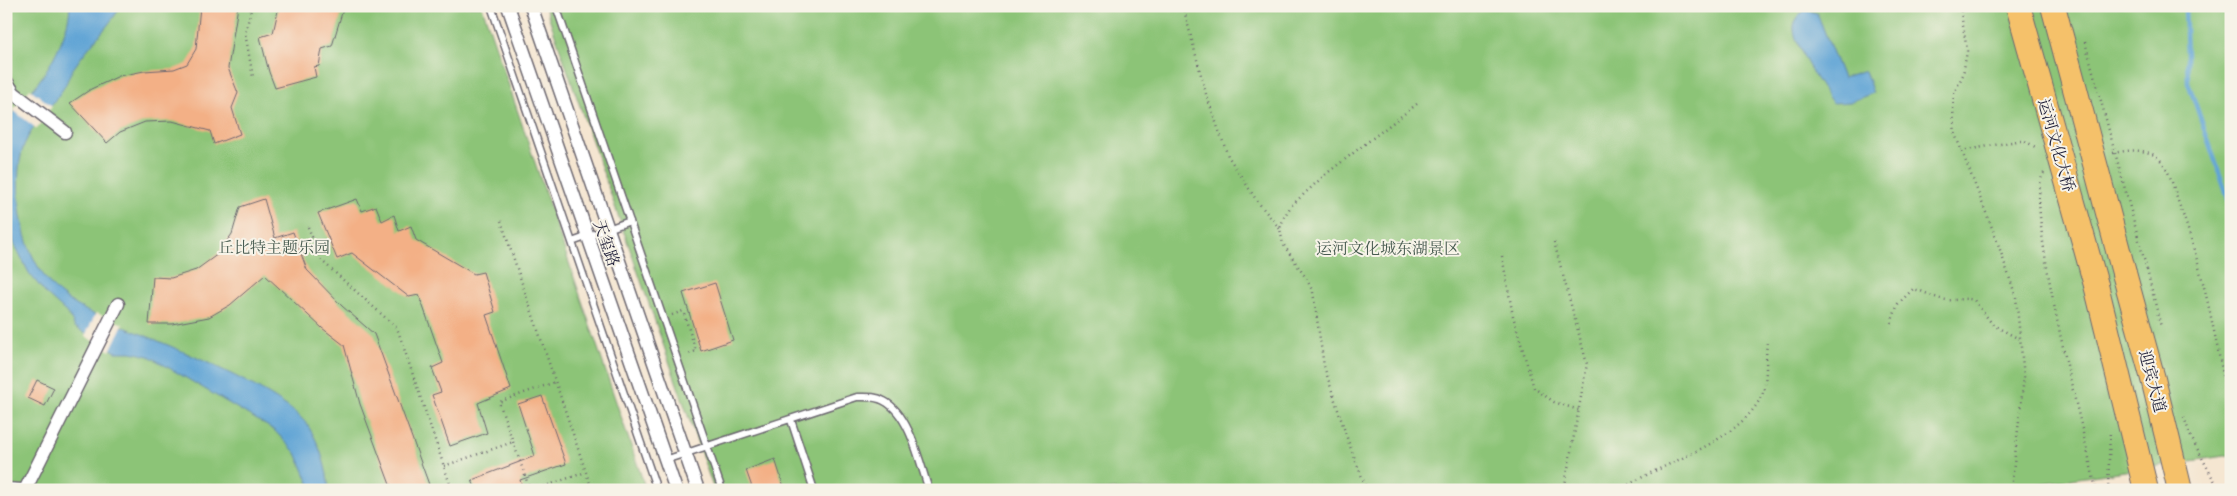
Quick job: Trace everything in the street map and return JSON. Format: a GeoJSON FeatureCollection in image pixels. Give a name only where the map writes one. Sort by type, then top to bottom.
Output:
{"type":"FeatureCollection","features":[{"type":"Feature","properties":{"kind":"highway","name":"运河文化大桥"},"geometry":{"type":"LineString","coordinates":[[2018,6],[2096,285]]}},
{"type":"Feature","properties":{"kind":"highway","name":"运河文化大桥"},"geometry":{"type":"LineString","coordinates":[[2053,6],[2136,272]]}},
{"type":"Feature","properties":{"kind":"highway","name":"迎宾大道"},"geometry":{"type":"LineString","coordinates":[[2136,272],[2153,379],[2180,490]]}},
{"type":"Feature","properties":{"kind":"highway","name":"迎宾大道"},"geometry":{"type":"LineString","coordinates":[[2096,285],[2146,490]]}},
{"type":"Feature","properties":{"kind":"highway"},"geometry":{"type":"LineString","coordinates":[[2153,379],[2169,416],[2191,490]]}},
{"type":"Feature","properties":{"kind":"highway"},"geometry":{"type":"LineString","coordinates":[[2127,407],[2140,490]]}},
{"type":"Feature","properties":{"kind":"street","name":"天玺路"},"geometry":{"type":"LineString","coordinates":[[508,6],[676,490]]}},
{"type":"Feature","properties":{"kind":"street","name":"天玺路"},"geometry":{"type":"LineString","coordinates":[[531,6],[698,490]]}},
{"type":"Feature","properties":{"kind":"street"},"geometry":{"type":"LineString","coordinates":[[6,81],[14,93],[65,132]]}},
{"type":"Feature","properties":{"kind":"street"},"geometry":{"type":"LineString","coordinates":[[6,489],[24,490],[118,304]]}},
{"type":"Feature","properties":{"kind":"lane"},"geometry":{"type":"LineString","coordinates":[[491,6],[657,490]]}},
{"type":"Feature","properties":{"kind":"lane"},"geometry":{"type":"LineString","coordinates":[[556,6],[722,490]]}},
{"type":"Feature","properties":{"kind":"lane"},"geometry":{"type":"LineString","coordinates":[[572,242],[630,221]]}},
{"type":"Feature","properties":{"kind":"lane"},"geometry":{"type":"LineString","coordinates":[[665,460],[857,397],[868,397],[884,401],[899,413],[905,423],[929,490]]}},
{"type":"Feature","properties":{"kind":"lane"},"geometry":{"type":"LineString","coordinates":[[791,420],[814,490]]}},
{"type":"Feature","properties":{"kind":"path"},"geometry":{"type":"LineString","coordinates":[[252,6],[245,33],[253,77]]}},
{"type":"Feature","properties":{"kind":"path"},"geometry":{"type":"LineString","coordinates":[[1183,6],[1206,94],[1228,156],[1257,201],[1280,230],[1283,244],[1313,292],[1324,366],[1348,440],[1367,490]]}},
{"type":"Feature","properties":{"kind":"path"},"geometry":{"type":"LineString","coordinates":[[1960,6],[1967,51],[1963,75],[1954,93],[1955,134],[1996,238],[2016,298],[2024,376],[2011,490]]}},
{"type":"Feature","properties":{"kind":"path"},"geometry":{"type":"LineString","coordinates":[[2082,34],[2136,272],[2163,336]]}},
{"type":"Feature","properties":{"kind":"path"},"geometry":{"type":"LineString","coordinates":[[1280,230],[1284,217],[1291,206],[1326,174],[1417,104]]}},
{"type":"Feature","properties":{"kind":"path"},"geometry":{"type":"LineString","coordinates":[[1961,151],[2017,141],[2025,141],[2038,149]]}},
{"type":"Feature","properties":{"kind":"path"},"geometry":{"type":"LineString","coordinates":[[501,221],[592,490]]}},
{"type":"Feature","properties":{"kind":"path"},"geometry":{"type":"LineString","coordinates":[[308,227],[322,261],[397,328],[452,490]]}},
{"type":"Feature","properties":{"kind":"path"},"geometry":{"type":"LineString","coordinates":[[1554,242],[1587,364],[1564,490]]}},
{"type":"Feature","properties":{"kind":"path"},"geometry":{"type":"LineString","coordinates":[[1502,256],[1512,316],[1534,388],[1554,402],[1578,410]]}},
{"type":"Feature","properties":{"kind":"path"},"geometry":{"type":"LineString","coordinates":[[1890,323],[1898,304],[1913,289],[1947,300],[1960,298],[1974,300],[1993,325],[2019,339]]}},
{"type":"Feature","properties":{"kind":"path"},"geometry":{"type":"LineString","coordinates":[[663,318],[683,311],[696,351],[677,358]]}},
{"type":"Feature","properties":{"kind":"path"},"geometry":{"type":"LineString","coordinates":[[1620,490],[1636,479],[1729,433],[1746,417],[1762,394],[1766,379],[1764,363],[1767,342]]}},
{"type":"Feature","properties":{"kind":"path"},"geometry":{"type":"LineString","coordinates":[[530,490],[499,402],[556,382]]}},
{"type":"Feature","properties":{"kind":"path"},"geometry":{"type":"LineString","coordinates":[[2182,411],[2190,435],[2219,490]]}},
{"type":"Feature","properties":{"kind":"path"},"geometry":{"type":"LineString","coordinates":[[2108,422],[2110,431],[2108,490]]}},
{"type":"Feature","properties":{"kind":"path"},"geometry":{"type":"LineString","coordinates":[[444,466],[513,442]]}},
{"type":"Feature","properties":{"kind":"path"},"geometry":{"type":"LineString","coordinates":[[534,490],[586,472]]}},
{"type":"Feature","properties":{"kind":"green space","name":"丘比特主题乐园"},"geometry":{"type":"Polygon","coordinates":[[[6,6],[482,6],[646,490],[6,490],[6,6]]]}},
{"type":"Feature","properties":{"kind":"green space","name":"运河文化城东湖景区"},"geometry":{"type":"Polygon","coordinates":[[[545,6],[2231,6],[2231,455],[1999,490],[714,490],[545,6]]]}},
{"type":"Feature","properties":{"kind":"water"},"geometry":{"type":"Polygon","coordinates":[[[70,6],[121,6],[73,69],[63,89],[32,130],[21,153],[18,180],[21,216],[25,235],[35,261],[51,285],[77,306],[225,371],[276,399],[296,413],[308,426],[316,440],[325,465],[329,490],[312,490],[296,453],[274,430],[149,356],[131,352],[116,352],[75,327],[68,314],[46,294],[29,273],[14,243],[6,202],[6,120],[28,96],[48,68],[63,37],[70,6]]]}},
{"type":"Feature","properties":{"kind":"water"},"geometry":{"type":"Polygon","coordinates":[[[1805,10],[1817,13],[1843,78],[1865,71],[1873,93],[1850,102],[1833,103],[1810,68],[1796,38],[1794,24],[1805,10]]]}},
{"type":"Feature","properties":{"kind":"pier"},"geometry":{"type":"Polygon","coordinates":[[[30,89],[52,106],[37,129],[13,110],[30,89]]]}},
{"type":"Feature","properties":{"kind":"pier"},"geometry":{"type":"Polygon","coordinates":[[[96,313],[123,324],[110,351],[85,336],[96,313]]]}},
{"type":"Feature","properties":{"kind":"building"},"geometry":{"type":"Polygon","coordinates":[[[200,6],[238,6],[228,68],[238,93],[232,108],[240,134],[214,144],[210,131],[172,121],[145,122],[120,132],[107,143],[70,103],[91,89],[119,76],[144,71],[174,69],[187,64],[196,49],[200,6]]]}},
{"type":"Feature","properties":{"kind":"building"},"geometry":{"type":"Polygon","coordinates":[[[279,6],[344,6],[332,46],[322,49],[319,66],[314,67],[316,77],[275,88],[260,37],[273,33],[279,6]]]}},
{"type":"Feature","properties":{"kind":"building"},"geometry":{"type":"Polygon","coordinates":[[[264,199],[275,238],[293,232],[307,270],[342,306],[374,334],[431,490],[392,490],[360,404],[344,345],[322,328],[265,275],[230,305],[209,317],[172,324],[149,324],[153,277],[171,278],[196,270],[218,254],[232,234],[240,207],[264,199]]]}},
{"type":"Feature","properties":{"kind":"building"},"geometry":{"type":"Polygon","coordinates":[[[357,199],[362,211],[376,206],[382,221],[394,215],[399,231],[411,226],[416,240],[474,274],[483,272],[495,312],[486,315],[511,389],[478,403],[487,433],[450,446],[432,395],[441,392],[432,368],[443,363],[419,295],[409,297],[352,253],[337,259],[318,213],[357,199]]]}},
{"type":"Feature","properties":{"kind":"building"},"geometry":{"type":"Polygon","coordinates":[[[715,283],[733,340],[701,351],[683,293],[715,283]]]}},
{"type":"Feature","properties":{"kind":"building"},"geometry":{"type":"Polygon","coordinates":[[[37,380],[54,388],[45,406],[28,398],[37,380]]]}},
{"type":"Feature","properties":{"kind":"building"},"geometry":{"type":"Polygon","coordinates":[[[542,396],[566,464],[520,480],[523,490],[476,490],[472,480],[535,456],[518,404],[542,396]]]}},
{"type":"Feature","properties":{"kind":"building"},"geometry":{"type":"Polygon","coordinates":[[[775,459],[785,490],[753,490],[746,470],[775,459]]]}},
{"type":"Feature","properties":{"kind":"waterway"},"geometry":{"type":"LineString","coordinates":[[2185,6],[2188,82],[2231,207]]}}]}
